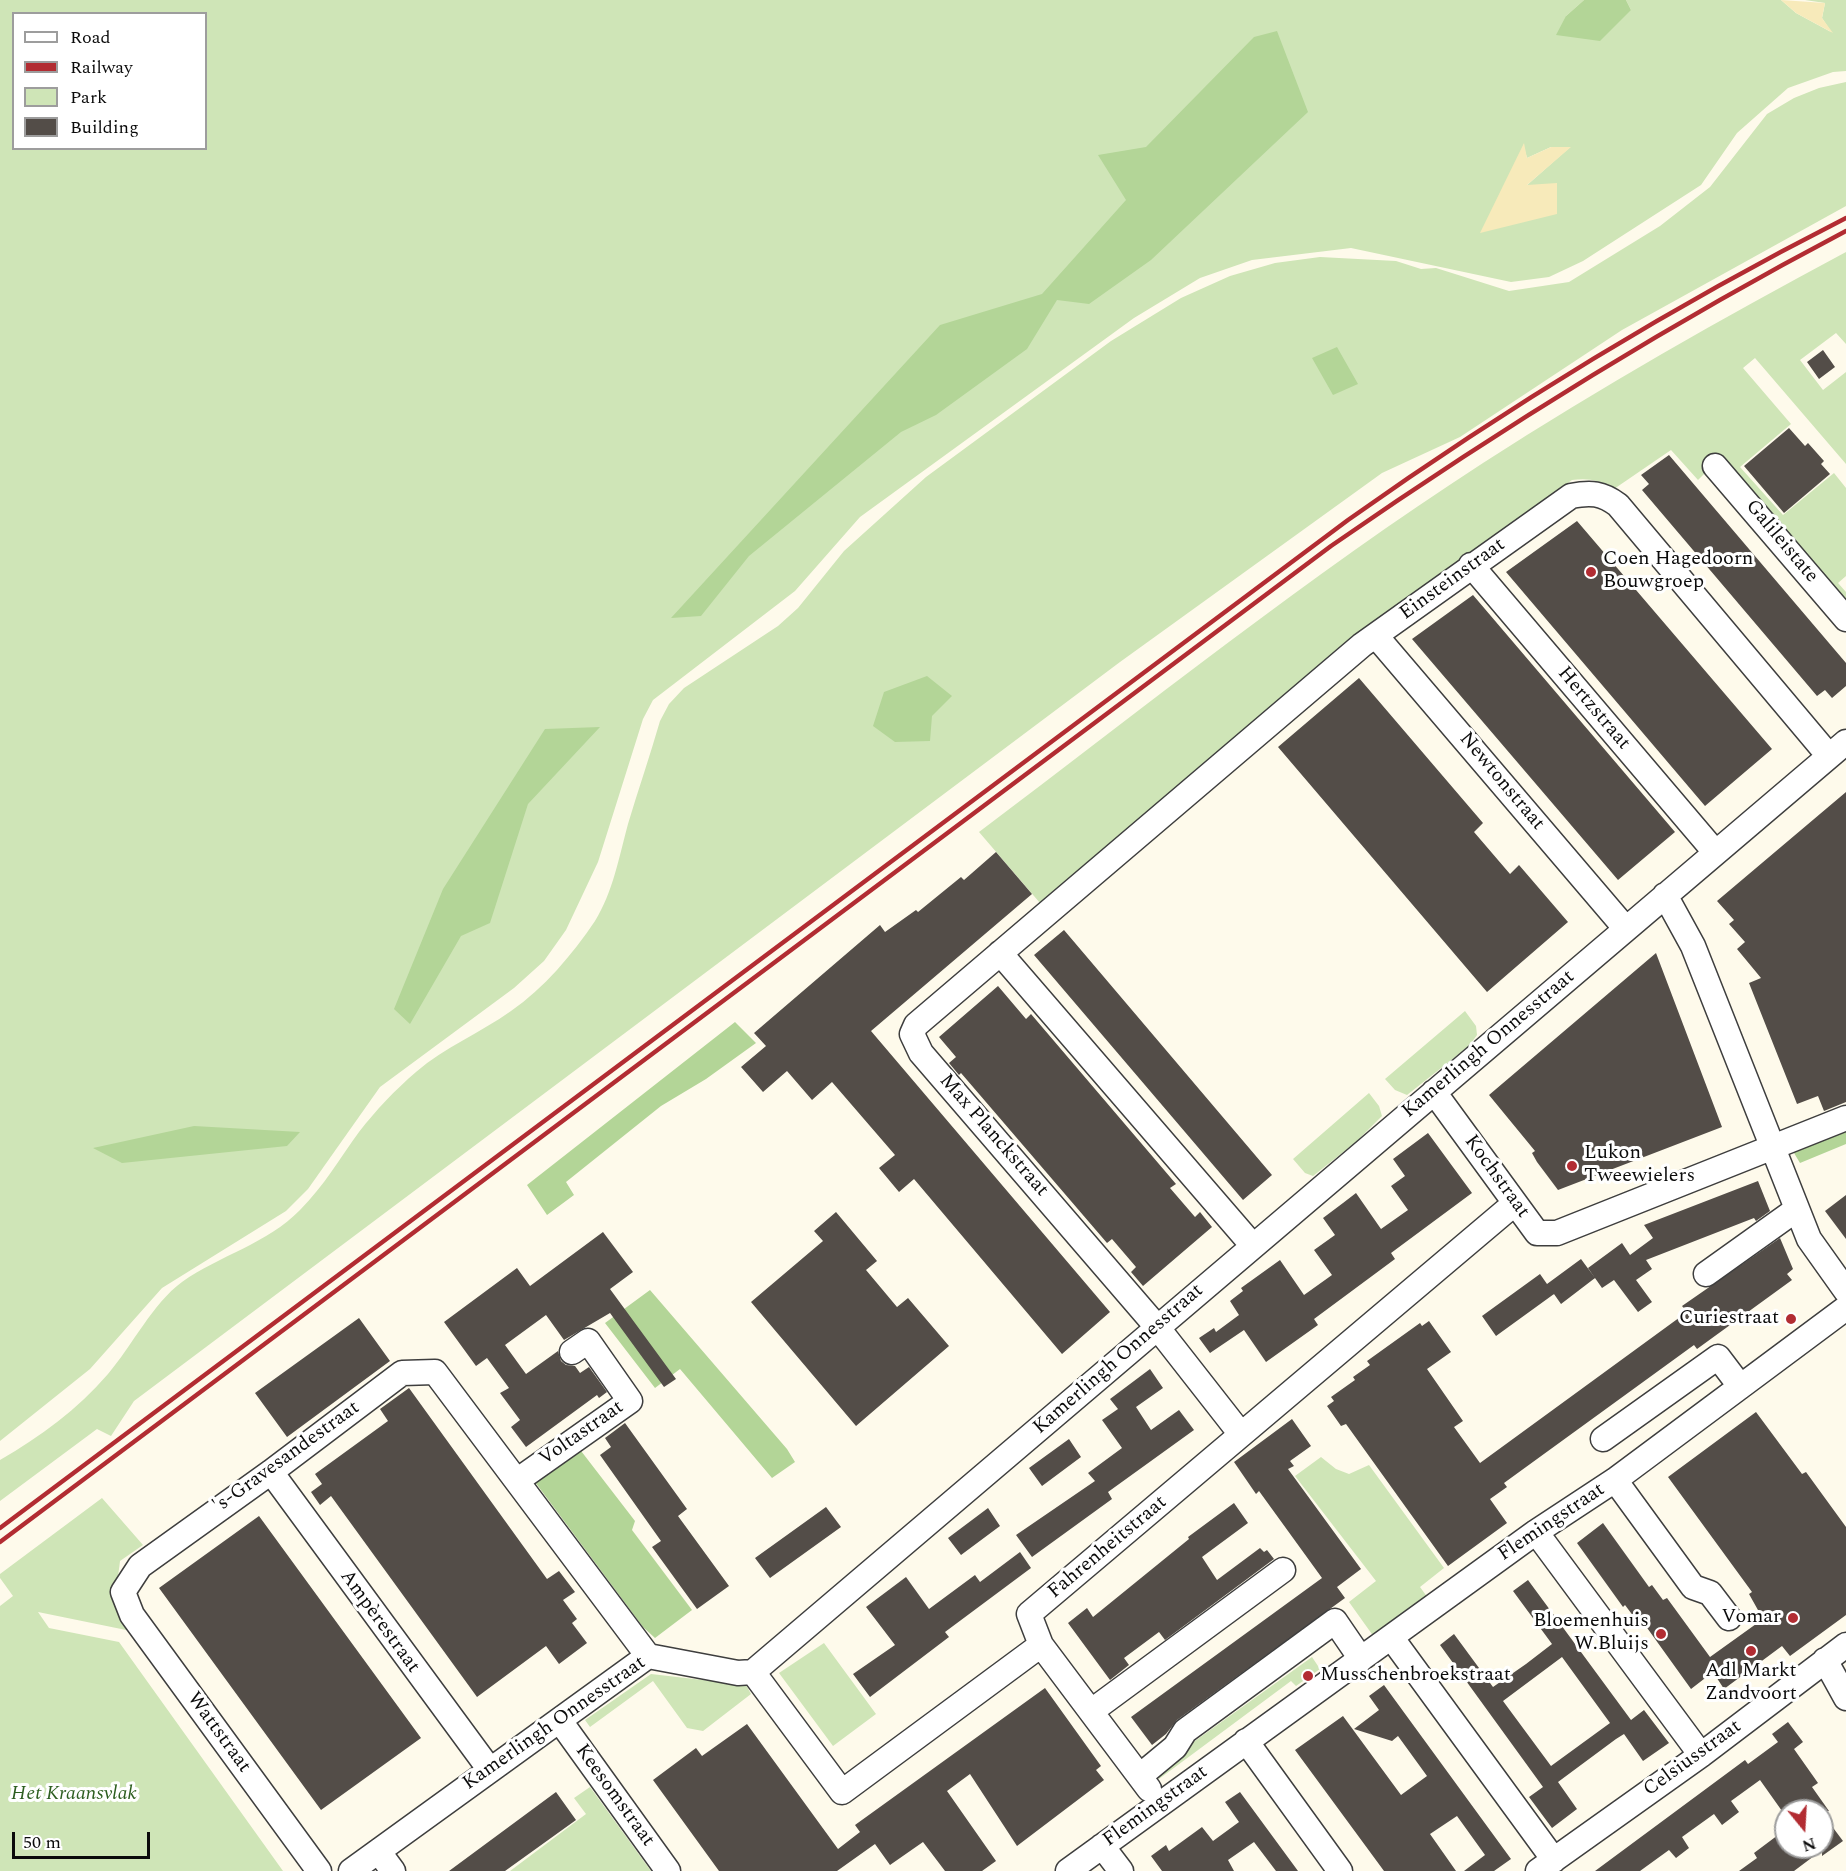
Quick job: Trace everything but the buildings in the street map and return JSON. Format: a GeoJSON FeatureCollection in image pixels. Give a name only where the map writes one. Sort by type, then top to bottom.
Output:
{"type":"FeatureCollection","features":[{"type":"Feature","properties":{"kind":"street","name":"Galileistate"},"geometry":{"type":"LineString","coordinates":[[1716,466],[1846,619]]}},
{"type":"Feature","properties":{"kind":"street","name":"Einsteinstraat"},"geometry":{"type":"LineString","coordinates":[[1048,912],[1376,636],[1471,565],[1571,496],[1593,493],[1610,499],[1618,505],[1838,749]]}},
{"type":"Feature","properties":{"kind":"street","name":"Hertzstraat"},"geometry":{"type":"LineString","coordinates":[[1471,565],[1715,852]]}},
{"type":"Feature","properties":{"kind":"street","name":"Newtonstraat"},"geometry":{"type":"LineString","coordinates":[[1376,636],[1626,928]]}},
{"type":"Feature","properties":{"kind":"street","name":"Kamerlingh Onnesstraat"},"geometry":{"type":"LineString","coordinates":[[351,1871],[648,1656],[738,1672],[753,1672],[1838,749]]}},
{"type":"Feature","properties":{"kind":"street"},"geometry":{"type":"LineString","coordinates":[[1665,896],[1693,946],[1809,1239],[1846,1291]]}},
{"type":"Feature","properties":{"kind":"street","name":"Max Planckstraat"},"geometry":{"type":"LineString","coordinates":[[1048,912],[916,1024],[913,1030],[913,1040],[1157,1327]]}},
{"type":"Feature","properties":{"kind":"street"},"geometry":{"type":"LineString","coordinates":[[1000,952],[1253,1246]]}},
{"type":"Feature","properties":{"kind":"street","name":"Kochstraat"},"geometry":{"type":"LineString","coordinates":[[1434,1092],[1537,1233],[1557,1233],[1771,1146]]}},
{"type":"Feature","properties":{"kind":"street"},"geometry":{"type":"LineString","coordinates":[[1771,1146],[1846,1118]]}},
{"type":"Feature","properties":{"kind":"street","name":"Fahrenheitstraat"},"geometry":{"type":"LineString","coordinates":[[1041,1644],[1029,1614],[1240,1433],[1514,1204]]}},
{"type":"Feature","properties":{"kind":"street"},"geometry":{"type":"LineString","coordinates":[[1706,1274],[1797,1209]]}},
{"type":"Feature","properties":{"kind":"street","name":"Flemingstraat"},"geometry":{"type":"LineString","coordinates":[[1068,1871],[1536,1532],[1615,1480],[1846,1308]]}},
{"type":"Feature","properties":{"kind":"street"},"geometry":{"type":"LineString","coordinates":[[1157,1327],[1240,1433]]}},
{"type":"Feature","properties":{"kind":"street","name":"Voltastraat"},"geometry":{"type":"LineString","coordinates":[[518,1480],[630,1401],[588,1341],[572,1352]]}},
{"type":"Feature","properties":{"kind":"street"},"geometry":{"type":"LineString","coordinates":[[1603,1439],[1718,1357],[1740,1386]]}},
{"type":"Feature","properties":{"kind":"street","name":"'s-Gravesandestraat"},"geometry":{"type":"LineString","coordinates":[[123,1592],[140,1566],[402,1373],[435,1372],[518,1480]]}},
{"type":"Feature","properties":{"kind":"street","name":"Ampèrestraat"},"geometry":{"type":"LineString","coordinates":[[270,1472],[490,1770]]}},
{"type":"Feature","properties":{"kind":"street"},"geometry":{"type":"LineString","coordinates":[[518,1480],[648,1656]]}},
{"type":"Feature","properties":{"kind":"street"},"geometry":{"type":"LineString","coordinates":[[1615,1480],[1693,1587],[1710,1593],[1729,1618]]}},
{"type":"Feature","properties":{"kind":"street"},"geometry":{"type":"LineString","coordinates":[[1536,1532],[1701,1755]]}},
{"type":"Feature","properties":{"kind":"street"},"geometry":{"type":"LineString","coordinates":[[1093,1710],[1283,1570]]}},
{"type":"Feature","properties":{"kind":"street","name":"Wattstraat"},"geometry":{"type":"LineString","coordinates":[[123,1592],[132,1615],[319,1871]]}},
{"type":"Feature","properties":{"kind":"street","name":"Flemingstraat"},"geometry":{"type":"LineString","coordinates":[[1140,1776],[1175,1747],[1185,1731],[1335,1621],[1361,1659]]}},
{"type":"Feature","properties":{"kind":"street"},"geometry":{"type":"LineString","coordinates":[[1391,1636],[1546,1866]]}},
{"type":"Feature","properties":{"kind":"street"},"geometry":{"type":"LineString","coordinates":[[753,1672],[842,1792],[1041,1644],[1093,1710],[1160,1804]]}},
{"type":"Feature","properties":{"kind":"street","name":"Celsiusstraat"},"geometry":{"type":"LineString","coordinates":[[1546,1866],[1701,1755],[1846,1645]]}},
{"type":"Feature","properties":{"kind":"street"},"geometry":{"type":"LineString","coordinates":[[1825,1660],[1846,1698]]}},
{"type":"Feature","properties":{"kind":"street","name":"Keesomstraat"},"geometry":{"type":"LineString","coordinates":[[560,1721],[668,1871]]}},
{"type":"Feature","properties":{"kind":"street"},"geometry":{"type":"LineString","coordinates":[[1246,1741],[1340,1871]]}},
{"type":"Feature","properties":{"kind":"street"},"geometry":{"type":"LineString","coordinates":[[1102,1846],[1120,1871]]}},
{"type":"Feature","properties":{"kind":"street"},"geometry":{"type":"LineString","coordinates":[[379,1852],[393,1871]]}},
{"type":"Feature","properties":{"kind":"green space"},"geometry":{"type":"Polygon","coordinates":[[[0,0],[1584,0],[1566,16],[1631,10],[1626,0],[1781,0],[1796,13],[1831,32],[1822,18],[1825,3],[1805,0],[1846,0],[1846,71],[1833,72],[1788,88],[1737,133],[1701,185],[1583,261],[1549,277],[1511,282],[1351,248],[1252,260],[1200,278],[1134,318],[860,517],[795,591],[653,700],[643,719],[598,862],[566,930],[544,961],[514,988],[380,1087],[308,1189],[286,1211],[162,1288],[90,1369],[0,1441],[0,0]],[[1523,144],[1526,186],[1570,147],[1551,147],[1527,158],[1523,144]]]}},
{"type":"Feature","properties":{"kind":"green space"},"geometry":{"type":"Polygon","coordinates":[[[1584,0],[1626,0],[1631,10],[1600,41],[1556,35],[1566,16],[1584,0]]]}},
{"type":"Feature","properties":{"kind":"green space"},"geometry":{"type":"Polygon","coordinates":[[[1277,31],[1308,112],[1151,260],[1089,304],[1057,300],[1027,349],[936,415],[901,432],[749,556],[701,616],[671,618],[940,325],[1042,294],[1126,200],[1098,155],[1146,147],[1254,37],[1277,31]]]}},
{"type":"Feature","properties":{"kind":"green space"},"geometry":{"type":"Polygon","coordinates":[[[1846,82],[1846,206],[1622,330],[1460,437],[1382,473],[1120,662],[134,1401],[111,1436],[97,1429],[0,1501],[0,1460],[44,1432],[84,1399],[117,1363],[152,1313],[171,1291],[212,1264],[258,1241],[287,1222],[317,1191],[365,1124],[416,1072],[439,1055],[511,1011],[557,970],[577,946],[601,910],[615,874],[660,721],[669,704],[684,688],[778,626],[798,608],[844,551],[926,477],[1111,341],[1181,298],[1230,276],[1275,263],[1320,257],[1396,261],[1421,269],[1436,268],[1509,291],[1569,282],[1660,226],[1710,187],[1767,114],[1794,98],[1819,88],[1846,82]]]}},
{"type":"Feature","properties":{"kind":"green space"},"geometry":{"type":"Polygon","coordinates":[[[1846,252],[1846,344],[1836,333],[1800,360],[1823,390],[1846,372],[1846,464],[1755,358],[1743,368],[1791,424],[1740,467],[1783,515],[1834,473],[1846,488],[1846,576],[1838,583],[1846,592],[1846,604],[1710,468],[1698,480],[1671,450],[1614,489],[1594,480],[1572,480],[1354,636],[1040,903],[979,832],[1290,596],[1418,506],[1617,380],[1846,252]]]}},
{"type":"Feature","properties":{"kind":"green space"},"geometry":{"type":"Polygon","coordinates":[[[1337,347],[1358,384],[1333,395],[1312,358],[1337,347]]]}},
{"type":"Feature","properties":{"kind":"green space"},"geometry":{"type":"Polygon","coordinates":[[[927,676],[952,696],[932,716],[930,741],[895,742],[873,726],[884,692],[927,676]]]}},
{"type":"Feature","properties":{"kind":"green space"},"geometry":{"type":"Polygon","coordinates":[[[600,727],[528,804],[490,923],[461,936],[410,1024],[394,1009],[443,889],[545,729],[600,727]]]}},
{"type":"Feature","properties":{"kind":"green space"},"geometry":{"type":"Polygon","coordinates":[[[1465,1011],[1476,1026],[1477,1035],[1469,1046],[1407,1095],[1395,1090],[1385,1079],[1465,1011]]]}},
{"type":"Feature","properties":{"kind":"green space"},"geometry":{"type":"Polygon","coordinates":[[[735,1022],[756,1043],[706,1079],[661,1106],[566,1182],[574,1195],[547,1215],[527,1185],[735,1022]]]}},
{"type":"Feature","properties":{"kind":"green space"},"geometry":{"type":"Polygon","coordinates":[[[1369,1093],[1379,1106],[1382,1116],[1356,1142],[1313,1176],[1305,1173],[1293,1159],[1369,1093]]]}},
{"type":"Feature","properties":{"kind":"green space"},"geometry":{"type":"Polygon","coordinates":[[[194,1126],[300,1132],[287,1146],[122,1163],[93,1148],[194,1126]]]}},
{"type":"Feature","properties":{"kind":"green space"},"geometry":{"type":"Polygon","coordinates":[[[1846,1127],[1846,1144],[1800,1163],[1791,1148],[1846,1127]]]}},
{"type":"Feature","properties":{"kind":"green space"},"geometry":{"type":"Polygon","coordinates":[[[650,1290],[787,1449],[795,1462],[772,1478],[680,1369],[655,1388],[605,1323],[650,1290]]]}},
{"type":"Feature","properties":{"kind":"green space"},"geometry":{"type":"Polygon","coordinates":[[[578,1447],[635,1521],[632,1530],[692,1610],[655,1638],[643,1627],[535,1482],[578,1447]]]}},
{"type":"Feature","properties":{"kind":"green space"},"geometry":{"type":"Polygon","coordinates":[[[1321,1457],[1336,1469],[1349,1474],[1369,1465],[1444,1568],[1420,1587],[1428,1598],[1374,1637],[1349,1602],[1376,1581],[1295,1476],[1321,1457]]]}},
{"type":"Feature","properties":{"kind":"green space","name":"Het Kraansvlak"},"geometry":{"type":"Polygon","coordinates":[[[102,1498],[143,1545],[120,1561],[115,1591],[115,1604],[131,1631],[38,1612],[49,1628],[119,1642],[283,1871],[0,1871],[0,1606],[13,1596],[0,1578],[0,1574],[102,1498]]]}},
{"type":"Feature","properties":{"kind":"green space"},"geometry":{"type":"Polygon","coordinates":[[[824,1643],[876,1714],[833,1746],[779,1673],[824,1643]]]}},
{"type":"Feature","properties":{"kind":"green space"},"geometry":{"type":"Polygon","coordinates":[[[1312,1657],[1320,1669],[1296,1686],[1291,1681],[1159,1779],[1153,1771],[1312,1657]]]}},
{"type":"Feature","properties":{"kind":"green space"},"geometry":{"type":"Polygon","coordinates":[[[651,1674],[746,1685],[751,1694],[703,1731],[687,1728],[653,1681],[590,1727],[585,1720],[651,1674]]]}},
{"type":"Feature","properties":{"kind":"green space"},"geometry":{"type":"Polygon","coordinates":[[[590,1787],[651,1871],[510,1871],[586,1814],[574,1798],[590,1787]]]}},
{"type":"Feature","properties":{"kind":"sand"},"geometry":{"type":"Polygon","coordinates":[[[1781,0],[1825,3],[1822,18],[1833,33],[1796,13],[1781,0]]]}},
{"type":"Feature","properties":{"kind":"sand"},"geometry":{"type":"Polygon","coordinates":[[[1524,143],[1527,158],[1551,147],[1571,147],[1527,185],[1557,183],[1557,214],[1480,233],[1524,143]]]}},
{"type":"Feature","properties":{"kind":"railway"},"geometry":{"type":"LineString","coordinates":[[0,1528],[1348,520],[1468,438],[1591,360],[1717,287],[1846,218]]}},
{"type":"Feature","properties":{"kind":"railway"},"geometry":{"type":"LineString","coordinates":[[0,1542],[1331,546],[1456,461],[1584,381],[1713,304],[1846,231]]}},
{"type":"Feature","properties":{"kind":"place","name":"Coen Hagedoorn Bouwgroep"},"geometry":{"type":"Point","coordinates":[1591,572]}},
{"type":"Feature","properties":{"kind":"place","name":"Lukon Tweewielers"},"geometry":{"type":"Point","coordinates":[1572,1166]}},
{"type":"Feature","properties":{"kind":"place","name":"Curiestraat"},"geometry":{"type":"Point","coordinates":[1791,1319]}},
{"type":"Feature","properties":{"kind":"place","name":"Vomar"},"geometry":{"type":"Point","coordinates":[1793,1618]}},
{"type":"Feature","properties":{"kind":"place","name":"Bloemenhuis W.Bluijs"},"geometry":{"type":"Point","coordinates":[1661,1634]}},
{"type":"Feature","properties":{"kind":"place","name":"Adl Markt Zandvoort"},"geometry":{"type":"Point","coordinates":[1751,1651]}},
{"type":"Feature","properties":{"kind":"place","name":"Musschenbroekstraat"},"geometry":{"type":"Point","coordinates":[1308,1676]}}]}
